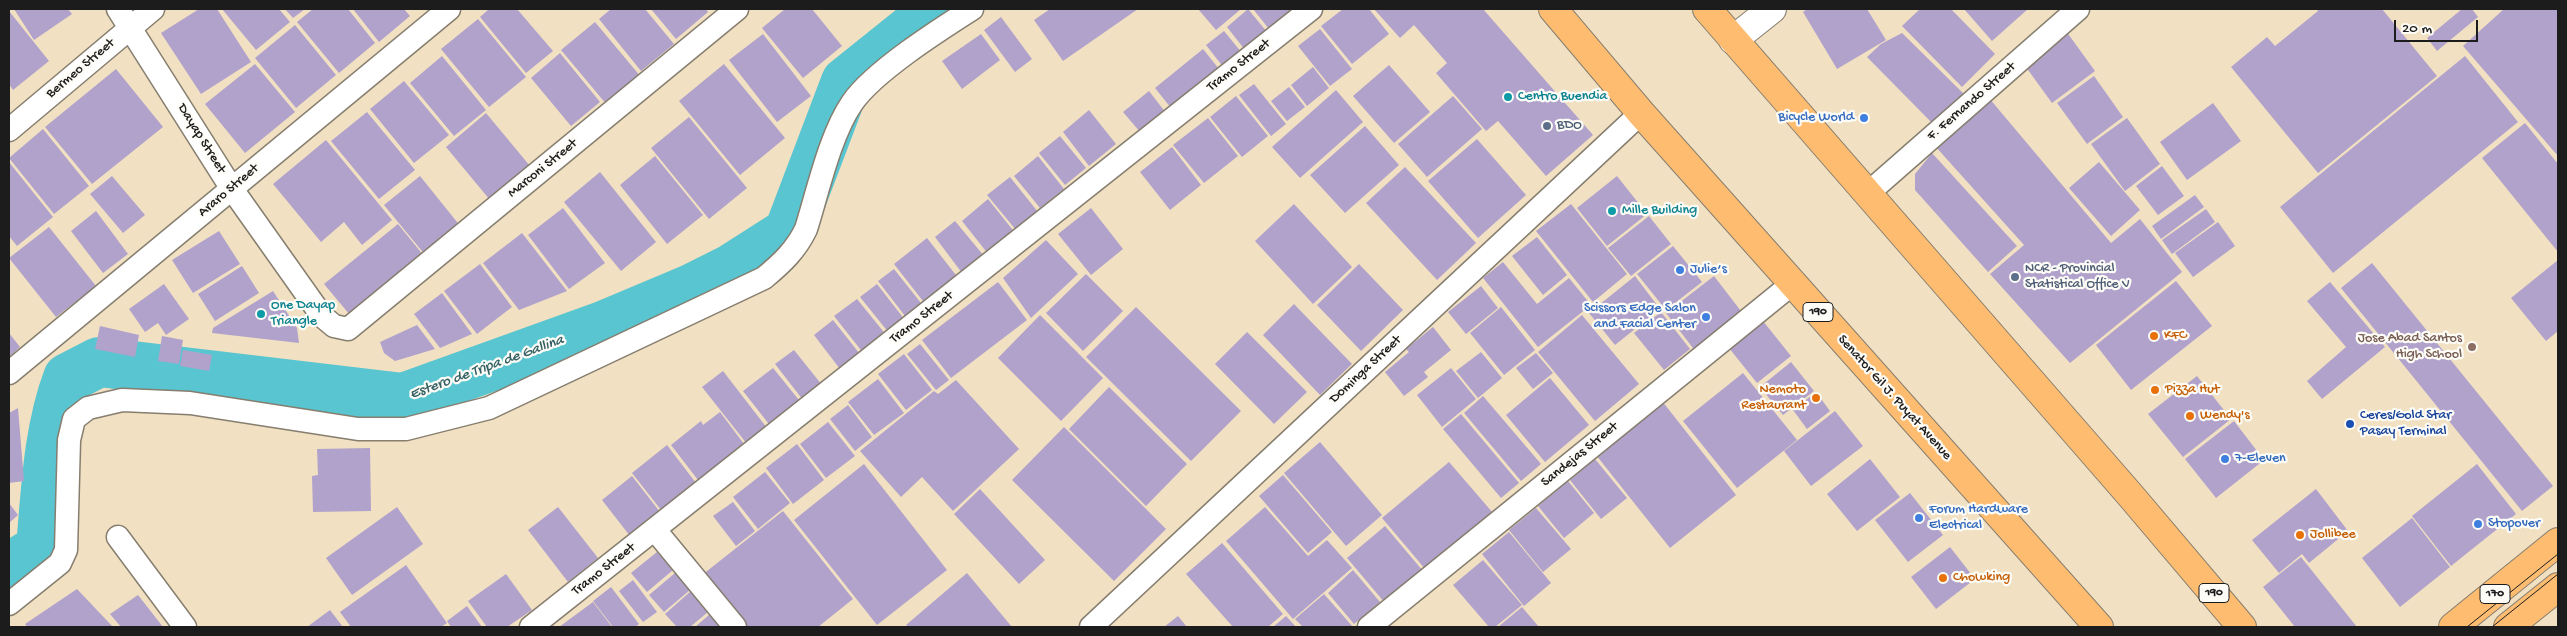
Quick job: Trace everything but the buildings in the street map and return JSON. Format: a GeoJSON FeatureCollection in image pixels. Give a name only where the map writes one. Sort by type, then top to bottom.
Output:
{"type":"FeatureCollection","features":[{"type":"Feature","properties":{"kind":"main road","name":"Senator Gil J. Puyat Avenue"},"geometry":{"type":"LineString","coordinates":[[1553,9],[1641,113],[2093,622]]}},
{"type":"Feature","properties":{"kind":"main road","name":"190"},"geometry":{"type":"LineString","coordinates":[[1707,9],[2131,496],[2242,627]]}},
{"type":"Feature","properties":{"kind":"main road","name":"170"},"geometry":{"type":"LineString","coordinates":[[2453,627],[2558,542]]}},
{"type":"Feature","properties":{"kind":"main road","name":"170"},"geometry":{"type":"LineString","coordinates":[[2508,627],[2558,587]]}},
{"type":"Feature","properties":{"kind":"street","name":"Dayap Street"},"geometry":{"type":"LineString","coordinates":[[118,9],[232,189],[322,316],[334,326],[348,328]]}},
{"type":"Feature","properties":{"kind":"street","name":"Bermeo Street"},"geometry":{"type":"LineString","coordinates":[[9,130],[153,9]]}},
{"type":"Feature","properties":{"kind":"street","name":"Araro Street"},"geometry":{"type":"LineString","coordinates":[[9,373],[449,9]]}},
{"type":"Feature","properties":{"kind":"street","name":"Marconi Street"},"geometry":{"type":"LineString","coordinates":[[348,328],[737,9]]}},
{"type":"Feature","properties":{"kind":"street"},"geometry":{"type":"LineString","coordinates":[[9,604],[60,563],[66,550],[69,440],[74,419],[88,408],[122,400],[190,404],[358,429],[406,429],[489,408],[764,278],[785,261],[798,244],[806,229],[839,128],[851,104],[865,86],[972,9]]}},
{"type":"Feature","properties":{"kind":"street","name":"Tramo Street"},"geometry":{"type":"LineString","coordinates":[[531,627],[1311,9]]}},
{"type":"Feature","properties":{"kind":"street"},"geometry":{"type":"LineString","coordinates":[[1733,40],[1772,9]]}},
{"type":"Feature","properties":{"kind":"street","name":"F. Fernando Street"},"geometry":{"type":"LineString","coordinates":[[1867,194],[2078,9]]}},
{"type":"Feature","properties":{"kind":"street","name":"Dominga Street"},"geometry":{"type":"LineString","coordinates":[[1091,627],[1641,113]]}},
{"type":"Feature","properties":{"kind":"street","name":"Sandejas Street"},"geometry":{"type":"LineString","coordinates":[[1369,627],[1792,284]]}},
{"type":"Feature","properties":{"kind":"street"},"geometry":{"type":"LineString","coordinates":[[655,530],[735,627]]}},
{"type":"Feature","properties":{"kind":"street"},"geometry":{"type":"LineString","coordinates":[[118,537],[185,627]]}},
{"type":"Feature","properties":{"kind":"waterway","name":"Estero de Tripa de Gallina"},"geometry":{"type":"LineString","coordinates":[[9,568],[41,548],[46,484],[52,440],[61,398],[68,378],[99,362],[403,398],[603,326],[691,289],[731,269],[789,232],[846,82],[937,9]]}},
{"type":"Feature","properties":{"kind":"tram line"},"geometry":{"type":"LineString","coordinates":[[2467,627],[2558,554]]}},
{"type":"Feature","properties":{"kind":"tram line"},"geometry":{"type":"LineString","coordinates":[[2492,627],[2558,574]]}},
{"type":"Feature","properties":{"kind":"place","name":"Centro Buendia"},"geometry":{"type":"Point","coordinates":[1508,97]}},
{"type":"Feature","properties":{"kind":"place","name":"Bicycle World"},"geometry":{"type":"Point","coordinates":[1864,118]}},
{"type":"Feature","properties":{"kind":"place","name":"BDO"},"geometry":{"type":"Point","coordinates":[1547,126]}},
{"type":"Feature","properties":{"kind":"place","name":"Mille Building"},"geometry":{"type":"Point","coordinates":[1612,211]}},
{"type":"Feature","properties":{"kind":"place","name":"Julie’s"},"geometry":{"type":"Point","coordinates":[1680,270]}},
{"type":"Feature","properties":{"kind":"place","name":"NCR - Provincial Statistical Office V"},"geometry":{"type":"Point","coordinates":[2015,277]}},
{"type":"Feature","properties":{"kind":"place","name":"One Dayap Triangle"},"geometry":{"type":"Point","coordinates":[261,314]}},
{"type":"Feature","properties":{"kind":"place","name":"Scissors Edge Salon and Facial Center"},"geometry":{"type":"Point","coordinates":[1706,317]}},
{"type":"Feature","properties":{"kind":"place","name":"KFC"},"geometry":{"type":"Point","coordinates":[2154,336]}},
{"type":"Feature","properties":{"kind":"place","name":"Jose Abad Santos High School"},"geometry":{"type":"Point","coordinates":[2472,347]}},
{"type":"Feature","properties":{"kind":"place","name":"Pizza Hut"},"geometry":{"type":"Point","coordinates":[2155,390]}},
{"type":"Feature","properties":{"kind":"place","name":"Nemoto Restaurant"},"geometry":{"type":"Point","coordinates":[1816,398]}},
{"type":"Feature","properties":{"kind":"place","name":"Wendy's"},"geometry":{"type":"Point","coordinates":[2190,416]}},
{"type":"Feature","properties":{"kind":"place","name":"Ceres/Gold Star Pasay Terminal"},"geometry":{"type":"Point","coordinates":[2350,424]}},
{"type":"Feature","properties":{"kind":"place","name":"7-Eleven"},"geometry":{"type":"Point","coordinates":[2225,459]}},
{"type":"Feature","properties":{"kind":"place","name":"Forum Hardware Electrical"},"geometry":{"type":"Point","coordinates":[1919,518]}},
{"type":"Feature","properties":{"kind":"place","name":"Stopover"},"geometry":{"type":"Point","coordinates":[2478,524]}},
{"type":"Feature","properties":{"kind":"place","name":"Jollibee"},"geometry":{"type":"Point","coordinates":[2300,535]}},
{"type":"Feature","properties":{"kind":"place","name":"Chowking"},"geometry":{"type":"Point","coordinates":[1943,578]}}]}
